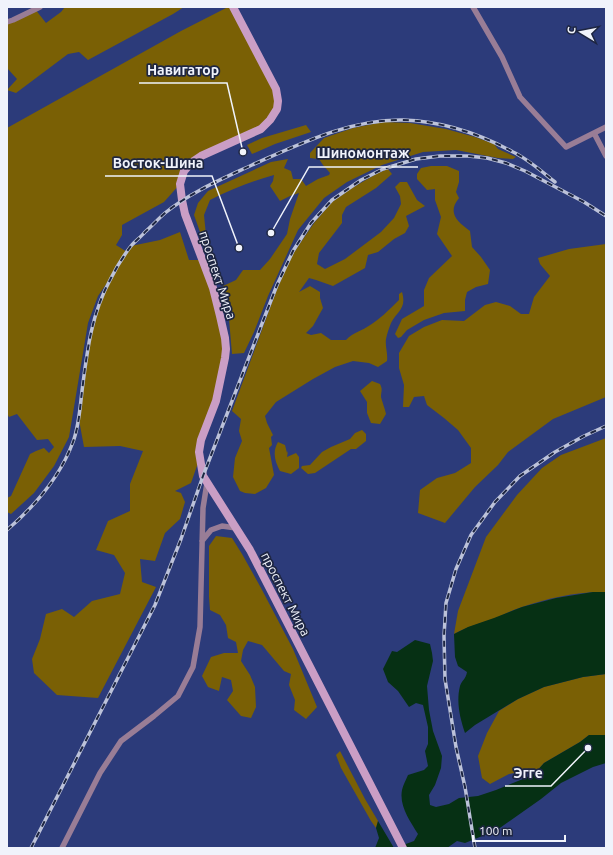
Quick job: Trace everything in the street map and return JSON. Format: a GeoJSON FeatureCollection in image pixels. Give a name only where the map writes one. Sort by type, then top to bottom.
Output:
{"type":"FeatureCollection","features":[{"type":"Feature","properties":{"kind":"main road","name":"проспект Мира"},"geometry":{"type":"LineString","coordinates":[[233,7],[276,89],[278,101],[277,109],[270,120],[261,129],[200,156],[184,171],[180,184],[184,214],[213,288],[222,323],[226,349],[216,401],[201,440],[199,452],[203,476],[250,550],[345,738],[403,848]]}},
{"type":"Feature","properties":{"kind":"street"},"geometry":{"type":"LineString","coordinates":[[7,22],[40,7]]}},
{"type":"Feature","properties":{"kind":"street"},"geometry":{"type":"LineString","coordinates":[[473,7],[502,57],[520,97],[566,147],[606,126]]}},
{"type":"Feature","properties":{"kind":"street"},"geometry":{"type":"LineString","coordinates":[[594,133],[606,156]]}},
{"type":"Feature","properties":{"kind":"street"},"geometry":{"type":"LineString","coordinates":[[62,848],[100,773],[121,742],[178,696],[193,667],[200,627],[201,542],[203,508],[207,483]]}},
{"type":"Feature","properties":{"kind":"street"},"geometry":{"type":"LineString","coordinates":[[201,542],[211,530],[222,526],[236,528]]}},
{"type":"Feature","properties":{"kind":"shaded area"},"geometry":{"type":"Polygon","coordinates":[[[65,7],[184,7],[88,60],[79,52],[68,54],[16,93],[7,90],[17,79],[7,68],[7,22],[35,9],[46,23],[61,12],[65,7]]]}},
{"type":"Feature","properties":{"kind":"shaded area"},"geometry":{"type":"Polygon","coordinates":[[[228,7],[233,7],[278,101],[270,120],[192,162],[180,184],[164,202],[122,225],[122,235],[116,245],[127,252],[131,246],[160,240],[180,232],[189,260],[202,260],[226,349],[199,460],[191,483],[175,491],[181,493],[185,502],[180,519],[165,533],[155,561],[140,559],[142,582],[156,587],[98,698],[57,695],[34,673],[32,659],[40,639],[46,614],[62,609],[74,617],[92,601],[120,594],[125,573],[114,555],[96,550],[108,521],[130,511],[130,484],[143,451],[120,446],[84,447],[79,420],[87,352],[98,305],[109,280],[98,296],[88,323],[69,437],[54,466],[34,493],[11,514],[7,512],[7,498],[11,496],[30,454],[44,448],[49,453],[54,447],[48,439],[37,440],[17,414],[9,417],[7,413],[7,128],[181,31],[228,7]]]}},
{"type":"Feature","properties":{"kind":"shaded area"},"geometry":{"type":"Polygon","coordinates":[[[383,122],[410,123],[446,129],[494,144],[498,149],[516,157],[513,159],[498,158],[456,150],[423,152],[382,165],[347,182],[324,198],[298,230],[244,353],[232,354],[229,319],[223,286],[236,280],[243,270],[260,270],[270,259],[287,234],[290,219],[299,193],[280,201],[270,186],[274,175],[241,186],[210,200],[204,215],[209,247],[205,246],[194,215],[198,203],[208,191],[271,162],[288,159],[284,168],[291,171],[293,179],[301,179],[306,186],[329,175],[330,173],[319,159],[310,158],[310,153],[324,138],[353,128],[383,122]]]}},
{"type":"Feature","properties":{"kind":"shaded area"},"geometry":{"type":"Polygon","coordinates":[[[306,125],[311,132],[275,144],[252,154],[247,145],[262,138],[306,125]]]}},
{"type":"Feature","properties":{"kind":"shaded area"},"geometry":{"type":"Polygon","coordinates":[[[431,166],[447,166],[459,171],[459,182],[456,192],[459,198],[455,203],[455,216],[461,224],[470,231],[472,247],[490,270],[488,284],[476,287],[467,292],[465,311],[444,313],[424,320],[407,330],[401,337],[398,338],[395,334],[402,319],[424,306],[424,290],[429,278],[452,256],[437,234],[441,217],[435,200],[435,189],[427,190],[417,179],[417,174],[421,168],[431,166]]]}},
{"type":"Feature","properties":{"kind":"shaded area"},"geometry":{"type":"Polygon","coordinates":[[[388,169],[392,174],[376,188],[346,207],[342,215],[342,223],[319,253],[317,264],[325,269],[345,259],[381,232],[394,218],[401,204],[400,196],[395,187],[400,182],[407,182],[417,200],[425,206],[406,216],[409,226],[405,233],[394,239],[378,252],[368,255],[365,268],[333,286],[309,278],[299,292],[310,286],[320,292],[323,308],[313,326],[306,333],[311,335],[321,333],[331,340],[346,340],[384,315],[399,300],[399,294],[402,292],[403,302],[401,309],[391,323],[386,339],[387,361],[378,367],[369,363],[353,361],[335,367],[276,402],[265,416],[273,435],[271,437],[272,445],[269,448],[274,475],[266,488],[255,494],[240,491],[233,477],[235,458],[242,441],[239,431],[241,419],[232,411],[277,289],[291,257],[314,223],[332,202],[352,188],[388,169]]]}},
{"type":"Feature","properties":{"kind":"shaded area"},"geometry":{"type":"Polygon","coordinates":[[[606,244],[606,397],[553,419],[508,452],[498,465],[475,487],[445,523],[418,513],[420,490],[437,478],[455,473],[471,463],[471,448],[458,430],[427,405],[424,396],[414,397],[409,407],[403,407],[404,385],[399,368],[399,353],[409,336],[424,327],[442,320],[464,321],[485,305],[496,302],[510,306],[521,314],[529,314],[534,297],[550,276],[540,264],[538,258],[569,249],[606,244]]]}},
{"type":"Feature","properties":{"kind":"shaded area"},"geometry":{"type":"Polygon","coordinates":[[[372,381],[380,384],[382,390],[381,397],[386,414],[380,424],[371,423],[367,413],[367,402],[360,391],[372,381]]]}},
{"type":"Feature","properties":{"kind":"shaded area"},"geometry":{"type":"Polygon","coordinates":[[[362,430],[366,434],[366,441],[356,449],[351,449],[315,473],[308,474],[301,468],[302,466],[310,465],[322,452],[350,439],[355,433],[362,430]]]}},
{"type":"Feature","properties":{"kind":"shaded area"},"geometry":{"type":"Polygon","coordinates":[[[606,438],[606,592],[574,594],[542,601],[474,625],[454,634],[458,611],[486,537],[517,495],[542,468],[561,455],[606,438]]]}},
{"type":"Feature","properties":{"kind":"shaded area"},"geometry":{"type":"Polygon","coordinates":[[[278,442],[285,445],[287,453],[288,451],[287,457],[296,453],[299,457],[299,468],[291,474],[280,471],[277,464],[275,449],[278,442]]]}},
{"type":"Feature","properties":{"kind":"shaded area"},"geometry":{"type":"Polygon","coordinates":[[[216,536],[232,538],[261,588],[293,649],[317,707],[306,719],[294,710],[295,700],[289,685],[291,674],[284,671],[262,645],[248,641],[243,650],[241,661],[250,675],[255,687],[256,707],[251,718],[241,716],[227,700],[233,691],[231,680],[222,677],[219,691],[208,687],[202,676],[211,657],[224,653],[238,653],[236,642],[228,638],[226,625],[220,615],[210,610],[209,546],[216,536]]]}},
{"type":"Feature","properties":{"kind":"shaded area"},"geometry":{"type":"Polygon","coordinates":[[[593,592],[606,592],[606,674],[583,677],[544,687],[518,699],[475,725],[465,733],[460,716],[458,698],[460,686],[467,672],[458,666],[455,657],[454,634],[468,627],[522,607],[556,598],[593,592]]]}},
{"type":"Feature","properties":{"kind":"shaded area"},"geometry":{"type":"Polygon","coordinates":[[[415,640],[430,644],[433,661],[427,686],[429,710],[433,731],[442,756],[441,768],[435,785],[429,795],[430,805],[436,807],[449,804],[459,798],[478,796],[523,779],[535,773],[544,763],[589,735],[606,735],[606,763],[593,767],[561,783],[497,830],[465,843],[457,841],[447,848],[395,848],[414,841],[418,834],[404,808],[401,796],[408,775],[424,770],[428,766],[425,751],[428,744],[428,727],[423,705],[416,703],[409,707],[398,691],[388,682],[383,669],[392,651],[397,652],[415,640]]]}},
{"type":"Feature","properties":{"kind":"shaded area"},"geometry":{"type":"Polygon","coordinates":[[[606,674],[606,735],[589,735],[544,763],[535,773],[525,771],[509,774],[490,784],[482,778],[478,756],[487,733],[499,711],[518,699],[544,687],[583,677],[606,674]]]}},
{"type":"Feature","properties":{"kind":"shaded area"},"geometry":{"type":"Polygon","coordinates":[[[340,751],[378,821],[376,828],[341,768],[336,755],[340,751]]]}},
{"type":"Feature","properties":{"kind":"shaded area"},"geometry":{"type":"Polygon","coordinates":[[[378,821],[394,848],[375,848],[379,838],[376,828],[378,821]]]}},
{"type":"Feature","properties":{"kind":"railway"},"geometry":{"type":"LineString","coordinates":[[7,530],[37,501],[46,490],[68,455],[78,423],[86,362],[94,320],[98,307],[112,276],[133,244],[175,205],[229,175],[307,141],[345,128],[383,121],[403,120],[432,123],[474,134],[519,155],[555,182]]}},
{"type":"Feature","properties":{"kind":"railway"},"geometry":{"type":"LineString","coordinates":[[31,848],[155,605],[277,285],[293,251],[311,223],[332,200],[361,180],[383,169],[416,159],[440,156],[487,158],[506,163],[525,171],[584,202],[606,216]]}},
{"type":"Feature","properties":{"kind":"railway"},"geometry":{"type":"LineString","coordinates":[[475,848],[445,679],[444,636],[446,603],[456,569],[471,535],[495,502],[520,476],[555,452],[606,426]]}},
{"type":"Feature","properties":{"kind":"place","name":"Навигатор"},"geometry":{"type":"Point","coordinates":[243,152]}},
{"type":"Feature","properties":{"kind":"place","name":"Шиномонтаж"},"geometry":{"type":"Point","coordinates":[271,233]}},
{"type":"Feature","properties":{"kind":"place","name":"Восток-Шина"},"geometry":{"type":"Point","coordinates":[239,248]}},
{"type":"Feature","properties":{"kind":"place","name":"Эгге"},"geometry":{"type":"Point","coordinates":[588,748]}}]}
